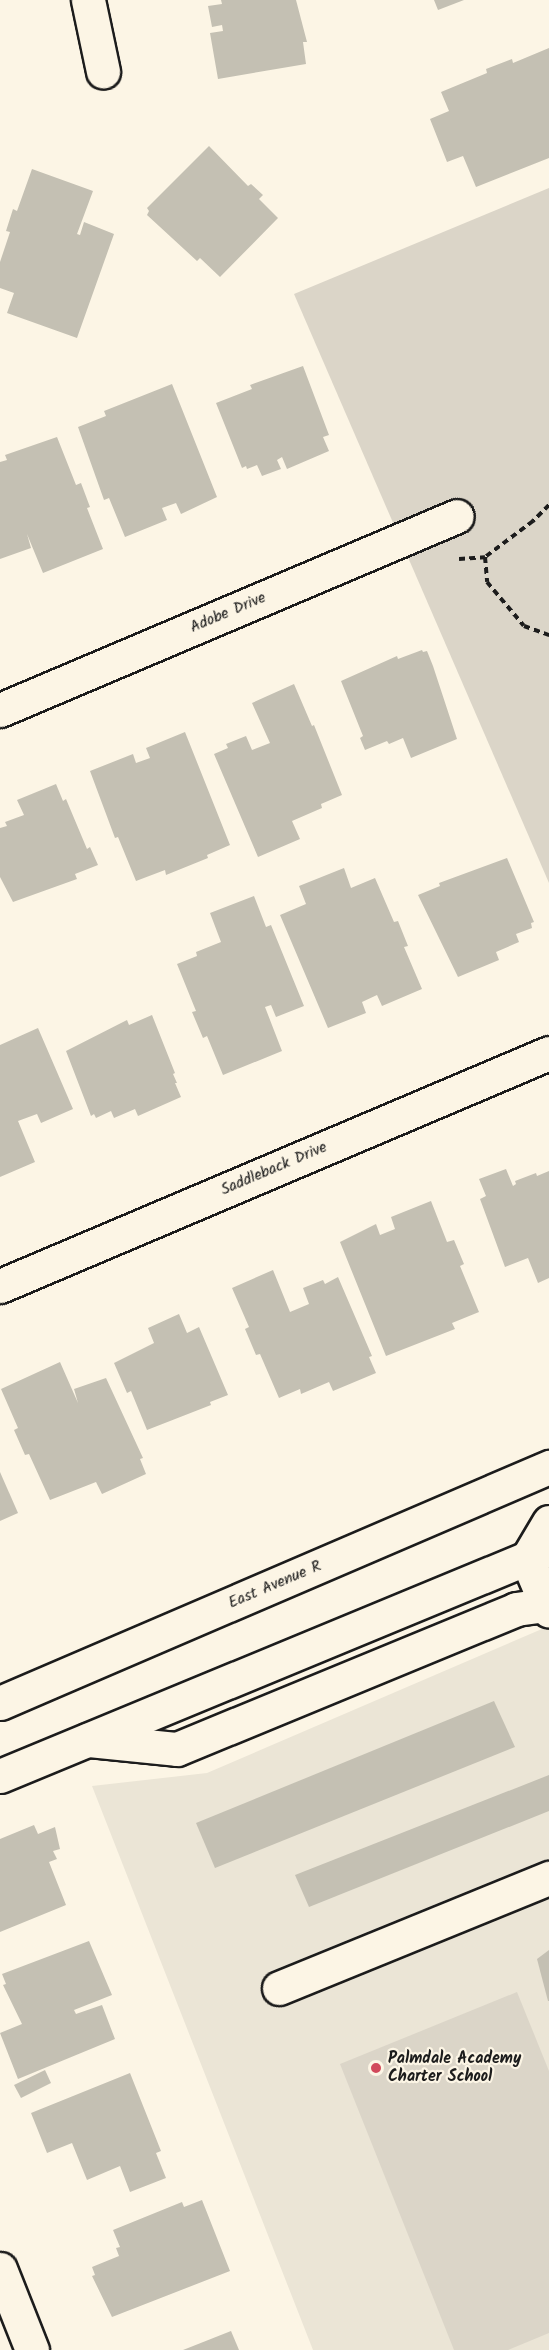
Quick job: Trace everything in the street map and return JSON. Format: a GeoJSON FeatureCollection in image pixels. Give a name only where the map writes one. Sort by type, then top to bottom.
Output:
{"type":"FeatureCollection","features":[{"type":"Feature","properties":{"kind":"main road"},"geometry":{"type":"LineString","coordinates":[[88,0],[103,71]]}},
{"type":"Feature","properties":{"kind":"main road","name":"Adobe Drive"},"geometry":{"type":"LineString","coordinates":[[0,710],[456,516]]}},
{"type":"Feature","properties":{"kind":"main road","name":"Saddleback Drive"},"geometry":{"type":"LineString","coordinates":[[0,1286],[549,1053]]}},
{"type":"Feature","properties":{"kind":"main road","name":"East Avenue R"},"geometry":{"type":"LineString","coordinates":[[0,1703],[549,1467]]}},
{"type":"Feature","properties":{"kind":"main road"},"geometry":{"type":"LineString","coordinates":[[83,1739],[177,1749],[516,1609],[548,1608],[538,1554],[549,1522]]}},
{"type":"Feature","properties":{"kind":"main road"},"geometry":{"type":"LineString","coordinates":[[0,1776],[83,1739],[538,1554]]}},
{"type":"Feature","properties":{"kind":"main road"},"geometry":{"type":"LineString","coordinates":[[279,1988],[549,1878]]}},
{"type":"Feature","properties":{"kind":"main road"},"geometry":{"type":"LineString","coordinates":[[0,2269],[32,2350]]}},
{"type":"Feature","properties":{"kind":"path"},"geometry":{"type":"LineString","coordinates":[[549,505],[533,521],[485,557],[487,582],[524,626],[549,634]]}},
{"type":"Feature","properties":{"kind":"shaded area"},"geometry":{"type":"Polygon","coordinates":[[[549,188],[549,883],[294,294],[549,188]]]}},
{"type":"Feature","properties":{"kind":"shaded area","name":"Palmdale Academy Charter School"},"geometry":{"type":"Polygon","coordinates":[[[549,1626],[549,2350],[313,2350],[92,1786],[207,1773],[549,1626]]]}},
{"type":"Feature","properties":{"kind":"shaded area"},"geometry":{"type":"Polygon","coordinates":[[[517,1992],[549,2071],[549,2333],[508,2350],[454,2350],[340,2064],[517,1992]]]}},
{"type":"Feature","properties":{"kind":"building"},"geometry":{"type":"Polygon","coordinates":[[[221,0],[296,0],[307,42],[303,42],[306,64],[218,79],[210,33],[223,31],[222,25],[212,27],[208,6],[222,4],[221,0]]]}},
{"type":"Feature","properties":{"kind":"building"},"geometry":{"type":"Polygon","coordinates":[[[434,0],[464,0],[438,10],[434,0]]]}},
{"type":"Feature","properties":{"kind":"building"},"geometry":{"type":"Polygon","coordinates":[[[549,48],[549,158],[476,187],[463,156],[447,162],[430,119],[449,111],[441,92],[487,73],[486,69],[512,59],[513,63],[549,48]]]}},
{"type":"Feature","properties":{"kind":"building"},"geometry":{"type":"Polygon","coordinates":[[[209,146],[248,186],[251,184],[263,195],[259,199],[278,218],[220,277],[200,258],[197,261],[147,215],[149,211],[147,208],[209,146]]]}},
{"type":"Feature","properties":{"kind":"building"},"geometry":{"type":"Polygon","coordinates":[[[32,169],[93,191],[77,234],[80,235],[84,222],[114,234],[77,338],[7,313],[14,293],[0,288],[0,262],[10,232],[6,231],[13,209],[17,211],[32,169]]]}},
{"type":"Feature","properties":{"kind":"building"},"geometry":{"type":"Polygon","coordinates":[[[303,366],[329,435],[323,437],[329,451],[287,469],[282,457],[277,460],[281,469],[262,476],[257,465],[247,469],[246,466],[242,468],[216,403],[252,389],[250,385],[303,366]]]}},
{"type":"Feature","properties":{"kind":"building"},"geometry":{"type":"Polygon","coordinates":[[[172,384],[217,497],[181,514],[176,503],[162,508],[167,520],[125,537],[109,498],[104,500],[78,427],[106,416],[104,411],[172,384]]]}},
{"type":"Feature","properties":{"kind":"building"},"geometry":{"type":"Polygon","coordinates":[[[57,437],[76,485],[81,483],[90,507],[87,508],[103,549],[43,573],[27,534],[31,548],[0,559],[0,462],[7,460],[5,455],[57,437]]]}},
{"type":"Feature","properties":{"kind":"building"},"geometry":{"type":"Polygon","coordinates":[[[422,650],[427,651],[433,666],[457,739],[411,758],[403,738],[389,744],[387,741],[365,750],[360,738],[363,736],[341,681],[397,656],[398,659],[422,650]]]}},
{"type":"Feature","properties":{"kind":"building"},"geometry":{"type":"Polygon","coordinates":[[[294,684],[312,726],[314,725],[342,795],[321,804],[322,808],[292,821],[300,839],[258,857],[214,754],[228,748],[226,744],[246,736],[252,750],[270,743],[252,703],[294,684]]]}},
{"type":"Feature","properties":{"kind":"building"},"geometry":{"type":"Polygon","coordinates":[[[185,732],[230,845],[207,855],[208,858],[166,875],[165,870],[136,881],[118,837],[115,838],[90,771],[133,754],[136,763],[150,758],[146,748],[185,732]]]}},
{"type":"Feature","properties":{"kind":"building"},"geometry":{"type":"Polygon","coordinates":[[[56,784],[63,801],[66,799],[87,849],[90,847],[98,865],[75,874],[77,879],[13,902],[0,877],[0,828],[7,826],[5,822],[24,815],[17,800],[56,784]]]}},
{"type":"Feature","properties":{"kind":"building"},"geometry":{"type":"Polygon","coordinates":[[[507,858],[534,922],[531,923],[532,928],[516,934],[519,942],[496,952],[499,960],[458,977],[418,895],[440,886],[439,883],[507,858]]]}},
{"type":"Feature","properties":{"kind":"building"},"geometry":{"type":"Polygon","coordinates":[[[344,868],[351,888],[375,878],[394,922],[398,921],[408,946],[404,947],[422,989],[382,1006],[377,995],[362,1002],[366,1013],[328,1028],[280,915],[306,904],[299,886],[344,868]]]}},
{"type":"Feature","properties":{"kind":"building"},"geometry":{"type":"Polygon","coordinates":[[[254,896],[266,927],[271,925],[304,1006],[276,1017],[271,1005],[265,1007],[282,1051],[223,1075],[207,1036],[203,1038],[192,1012],[196,1011],[177,964],[197,956],[196,952],[221,942],[210,913],[254,896]]]}},
{"type":"Feature","properties":{"kind":"building"},"geometry":{"type":"Polygon","coordinates":[[[152,1015],[175,1073],[173,1074],[177,1083],[175,1083],[181,1097],[138,1116],[135,1109],[114,1118],[111,1111],[96,1118],[94,1114],[91,1116],[66,1051],[127,1020],[129,1025],[152,1015]]]}},
{"type":"Feature","properties":{"kind":"building"},"geometry":{"type":"Polygon","coordinates":[[[38,1028],[73,1109],[41,1123],[37,1114],[18,1121],[35,1162],[0,1177],[0,1045],[38,1028]]]}},
{"type":"Feature","properties":{"kind":"building"},"geometry":{"type":"Polygon","coordinates":[[[506,1169],[513,1186],[516,1184],[515,1181],[549,1171],[549,1278],[538,1283],[528,1258],[505,1267],[480,1199],[486,1196],[479,1179],[506,1169]]]}},
{"type":"Feature","properties":{"kind":"building"},"geometry":{"type":"Polygon","coordinates":[[[431,1201],[447,1242],[454,1240],[464,1264],[460,1266],[479,1312],[452,1323],[455,1329],[386,1356],[340,1242],[376,1224],[380,1235],[395,1229],[391,1217],[431,1201]]]}},
{"type":"Feature","properties":{"kind":"building"},"geometry":{"type":"Polygon","coordinates":[[[273,1270],[290,1312],[309,1304],[303,1288],[323,1280],[325,1284],[338,1277],[372,1356],[369,1357],[376,1373],[333,1391],[329,1382],[301,1394],[300,1389],[279,1398],[260,1354],[256,1355],[245,1329],[249,1327],[232,1288],[273,1270]]]}},
{"type":"Feature","properties":{"kind":"building"},"geometry":{"type":"Polygon","coordinates":[[[179,1314],[187,1333],[199,1327],[228,1395],[210,1402],[211,1405],[147,1430],[131,1391],[127,1393],[114,1363],[154,1343],[148,1328],[179,1314]]]}},
{"type":"Feature","properties":{"kind":"building"},"geometry":{"type":"Polygon","coordinates":[[[60,1362],[78,1403],[74,1389],[106,1378],[143,1458],[140,1459],[146,1474],[102,1494],[96,1482],[50,1500],[29,1454],[25,1455],[14,1430],[18,1428],[1,1389],[60,1362]]]}},
{"type":"Feature","properties":{"kind":"building"},"geometry":{"type":"Polygon","coordinates":[[[0,1472],[18,1513],[0,1521],[0,1472]]]}},
{"type":"Feature","properties":{"kind":"building"},"geometry":{"type":"Polygon","coordinates":[[[494,1701],[515,1747],[215,1868],[196,1823],[494,1701]]]}},
{"type":"Feature","properties":{"kind":"building"},"geometry":{"type":"Polygon","coordinates":[[[549,1775],[549,1811],[309,1907],[295,1875],[549,1775]]]}},
{"type":"Feature","properties":{"kind":"building"},"geometry":{"type":"Polygon","coordinates":[[[34,1825],[38,1834],[55,1827],[60,1849],[53,1851],[57,1859],[49,1862],[66,1905],[0,1932],[0,1839],[34,1825]]]}},
{"type":"Feature","properties":{"kind":"building"},"geometry":{"type":"Polygon","coordinates":[[[89,1941],[112,1995],[74,2010],[76,2014],[102,2005],[115,2039],[18,2079],[0,2033],[22,2024],[3,1985],[6,1984],[2,1974],[89,1941]]]}},
{"type":"Feature","properties":{"kind":"building"},"geometry":{"type":"Polygon","coordinates":[[[549,1950],[549,2001],[548,2001],[537,1959],[549,1950]]]}},
{"type":"Feature","properties":{"kind":"building"},"geometry":{"type":"Polygon","coordinates":[[[45,2070],[51,2083],[21,2098],[14,2085],[45,2070]]]}},
{"type":"Feature","properties":{"kind":"building"},"geometry":{"type":"Polygon","coordinates":[[[130,2073],[161,2151],[156,2153],[166,2178],[130,2192],[120,2166],[87,2180],[72,2143],[47,2153],[31,2113],[130,2073]]]}},
{"type":"Feature","properties":{"kind":"building"},"geometry":{"type":"Polygon","coordinates":[[[202,2200],[230,2271],[112,2317],[92,2276],[95,2275],[92,2267],[119,2256],[116,2248],[120,2247],[113,2230],[182,2202],[184,2207],[202,2200]]]}},
{"type":"Feature","properties":{"kind":"building"},"geometry":{"type":"Polygon","coordinates":[[[231,2331],[239,2350],[183,2350],[231,2331]]]}},
{"type":"Feature","properties":{"kind":"place","name":"Palmdale Academy Charter School"},"geometry":{"type":"Point","coordinates":[376,2068]}}]}
